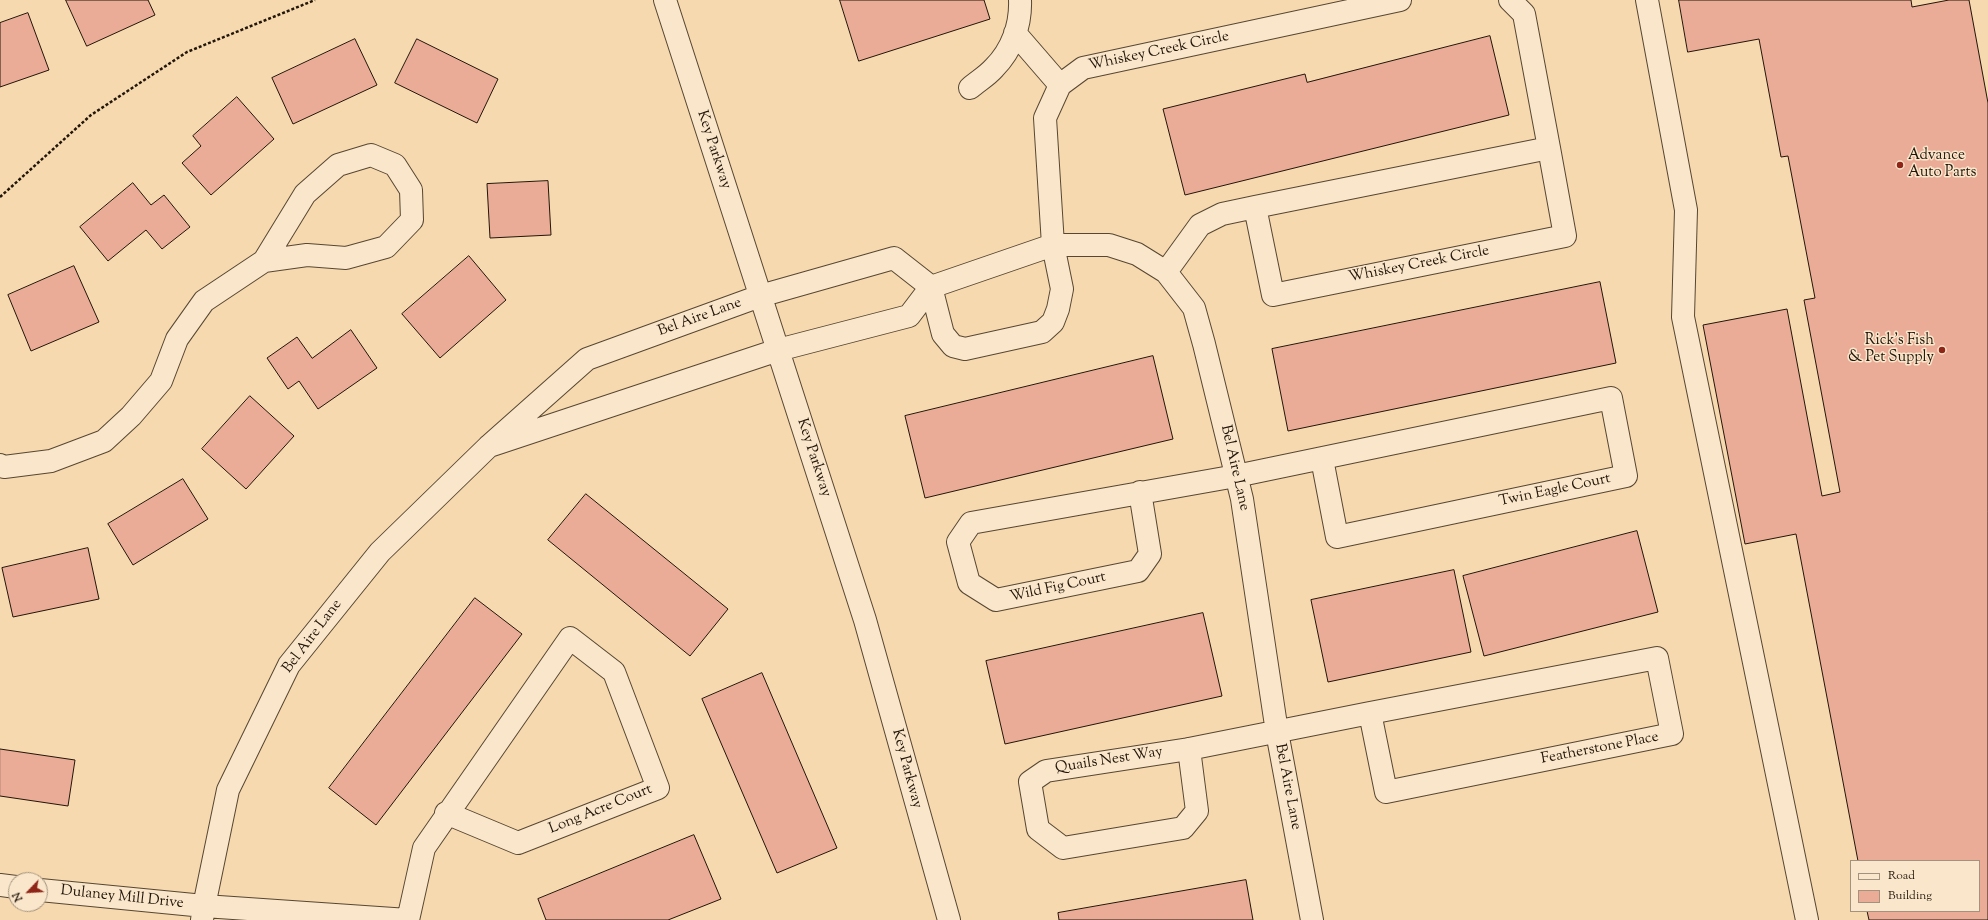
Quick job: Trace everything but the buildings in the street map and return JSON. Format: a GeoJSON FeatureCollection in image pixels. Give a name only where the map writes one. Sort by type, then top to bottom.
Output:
{"type":"FeatureCollection","features":[{"type":"Feature","properties":{"kind":"street","name":"Key Parkway"},"geometry":{"type":"LineString","coordinates":[[665,0],[865,620],[949,920]]}},
{"type":"Feature","properties":{"kind":"street"},"geometry":{"type":"LineString","coordinates":[[970,88],[994,68],[1011,46],[1020,18],[1020,0]]}},
{"type":"Feature","properties":{"kind":"street","name":"Whiskey Creek Circle"},"geometry":{"type":"LineString","coordinates":[[931,287],[943,334],[953,346],[965,349],[1042,332],[1053,322],[1058,309],[1062,289],[1053,245],[1045,118],[1060,85],[1083,68],[1400,0]]}},
{"type":"Feature","properties":{"kind":"street","name":"Whiskey Creek Circle"},"geometry":{"type":"LineString","coordinates":[[1255,207],[1273,295],[1565,236],[1524,14],[1510,0]]}},
{"type":"Feature","properties":{"kind":"street"},"geometry":{"type":"LineString","coordinates":[[1647,0],[1686,210],[1683,317],[1807,920]]}},
{"type":"Feature","properties":{"kind":"street"},"geometry":{"type":"LineString","coordinates":[[1015,33],[1060,85]]}},
{"type":"Feature","properties":{"kind":"street"},"geometry":{"type":"LineString","coordinates":[[1166,272],[1200,225],[1222,214],[1549,148]]}},
{"type":"Feature","properties":{"kind":"street"},"geometry":{"type":"LineString","coordinates":[[0,465],[4,466],[51,461],[104,441],[131,416],[161,381],[177,339],[204,301],[264,261],[304,194],[338,165],[371,155],[395,165],[411,190],[412,220],[386,247],[346,258],[307,255],[264,261]]}},
{"type":"Feature","properties":{"kind":"street","name":"Bel Aire Lane"},"geometry":{"type":"LineString","coordinates":[[489,446],[778,350],[909,316],[931,287],[1053,245],[1109,245],[1137,254],[1166,272],[1194,308],[1242,498],[1277,732],[1312,920]]}},
{"type":"Feature","properties":{"kind":"street","name":"Bel Aire Lane"},"geometry":{"type":"LineString","coordinates":[[203,913],[228,790],[289,664],[380,552],[489,446],[587,359],[760,296],[894,258],[931,287]]}},
{"type":"Feature","properties":{"kind":"street","name":"Twin Eagle Court"},"geometry":{"type":"LineString","coordinates":[[1236,476],[1611,398],[1626,476],[1337,537],[1322,459]]}},
{"type":"Feature","properties":{"kind":"street","name":"Wild Fig Court"},"geometry":{"type":"LineString","coordinates":[[1140,492],[1150,554],[1138,571],[996,600],[969,583],[958,542],[971,523],[1140,492],[1236,476]]}},
{"type":"Feature","properties":{"kind":"street","name":"Long Acre Court"},"geometry":{"type":"LineString","coordinates":[[408,920],[424,848],[446,813],[570,638],[614,672],[658,788],[518,843],[446,813]]}},
{"type":"Feature","properties":{"kind":"street","name":"Featherstone Place"},"geometry":{"type":"LineString","coordinates":[[1277,732],[1370,713],[1657,658],[1672,734],[1386,792],[1370,713]]}},
{"type":"Feature","properties":{"kind":"street","name":"Quails Nest Way"},"geometry":{"type":"LineString","coordinates":[[1189,749],[1197,811],[1183,828],[1062,848],[1038,828],[1030,782],[1046,771],[1189,749],[1277,732]]}},
{"type":"Feature","properties":{"kind":"street","name":"Dulaney Mill Drive"},"geometry":{"type":"LineString","coordinates":[[48,891],[203,913],[408,920]]}},
{"type":"Feature","properties":{"kind":"path"},"geometry":{"type":"LineString","coordinates":[[0,198],[91,115],[187,52],[315,0]]}},
{"type":"Feature","properties":{"kind":"place","name":"Advance Auto Parts"},"geometry":{"type":"Point","coordinates":[1900,165]}},
{"type":"Feature","properties":{"kind":"place","name":"Rick's Fish & Pet Supply"},"geometry":{"type":"Point","coordinates":[1942,350]}}]}
